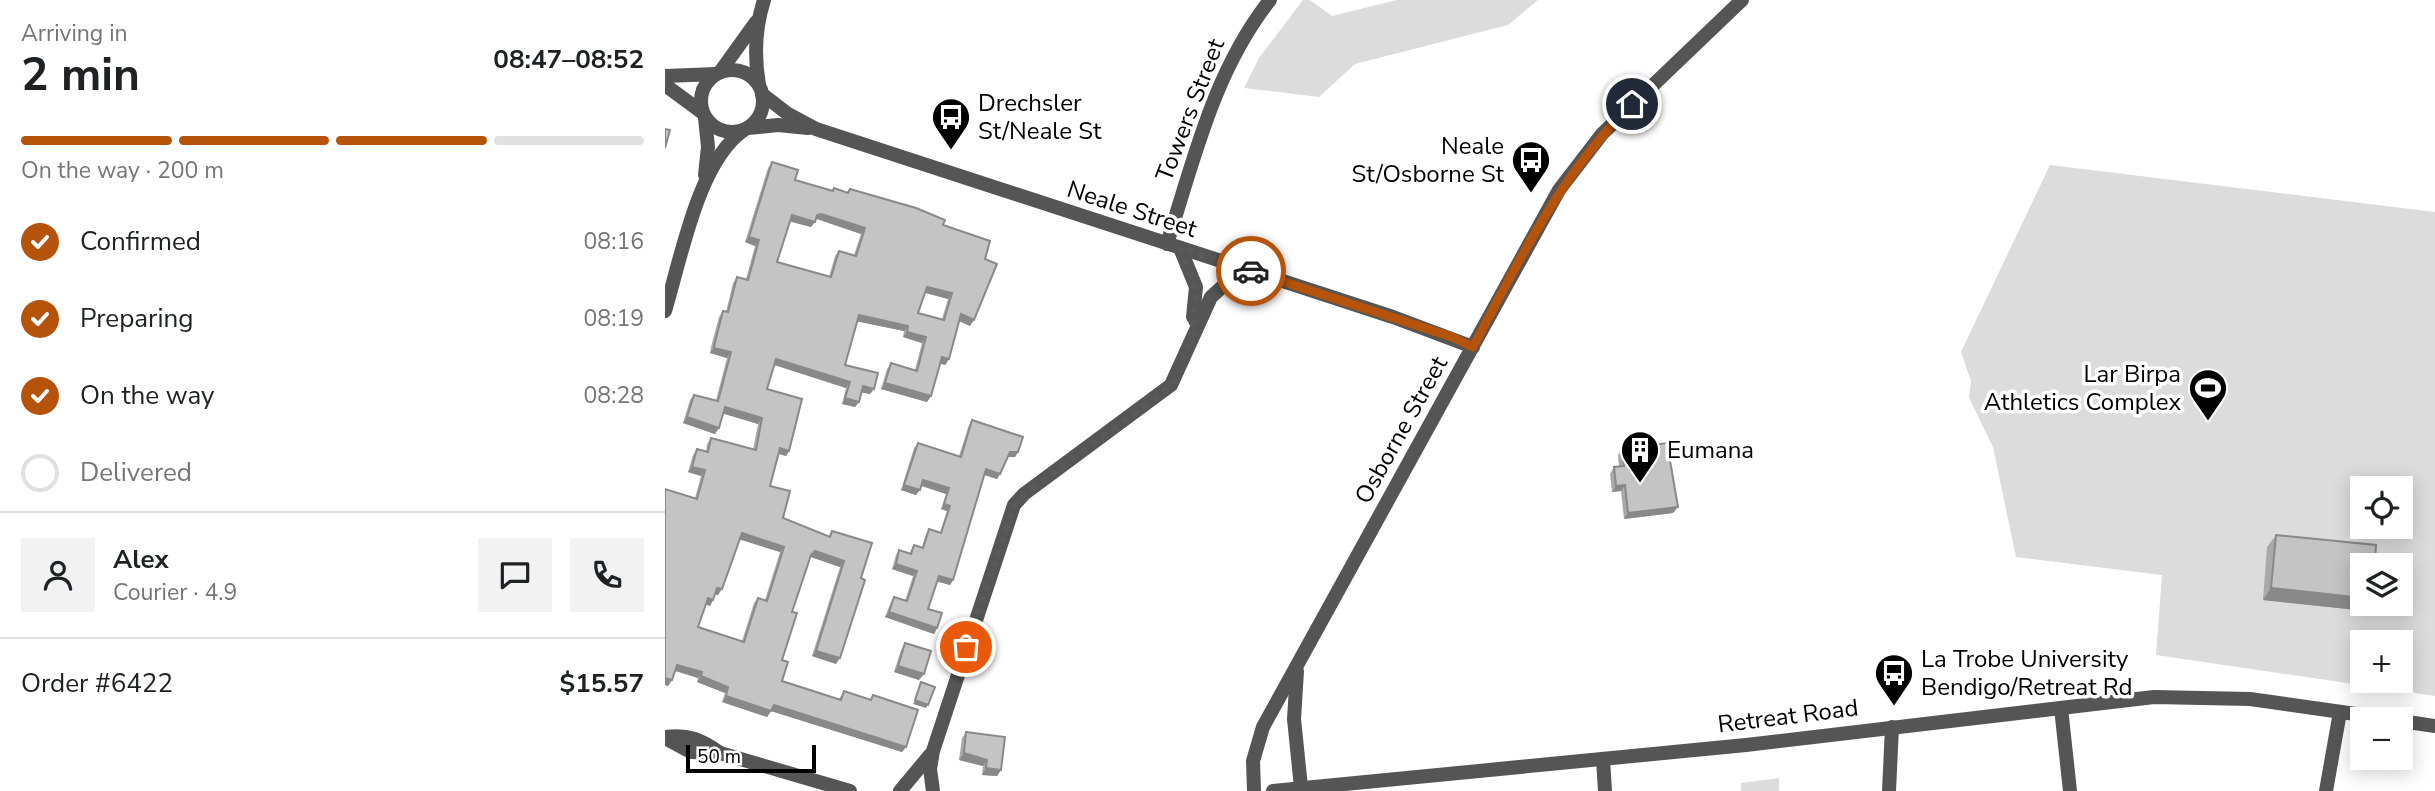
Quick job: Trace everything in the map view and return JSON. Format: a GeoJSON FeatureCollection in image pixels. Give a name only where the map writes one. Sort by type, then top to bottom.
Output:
{"type":"FeatureCollection","features":[{"type":"Feature","properties":{"kind":"street"},"geometry":{"type":"LineString","coordinates":[[665,310],[704,187],[727,145],[746,129],[761,111],[761,90],[755,56],[759,17],[764,0]]}},
{"type":"Feature","properties":{"kind":"street","name":"Towers Street"},"geometry":{"type":"LineString","coordinates":[[1174,246],[1199,141],[1230,60],[1248,28],[1270,0]]}},
{"type":"Feature","properties":{"kind":"street","name":"Osborne Street"},"geometry":{"type":"LineString","coordinates":[[1254,791],[1252,761],[1256,744],[1541,220],[1579,161],[1632,104],[1742,0]]}},
{"type":"Feature","properties":{"kind":"street"},"geometry":{"type":"LineString","coordinates":[[704,187],[708,147],[702,91],[731,62],[759,17]]}},
{"type":"Feature","properties":{"kind":"street"},"geometry":{"type":"LineString","coordinates":[[665,76],[738,71],[754,79],[761,90]]}},
{"type":"Feature","properties":{"kind":"street"},"geometry":{"type":"LineString","coordinates":[[665,85],[719,130],[727,132],[746,129]]}},
{"type":"Feature","properties":{"kind":"street","name":"Neale Street"},"geometry":{"type":"LineString","coordinates":[[761,90],[788,114],[817,129],[1452,337],[1473,347]]}},
{"type":"Feature","properties":{"kind":"street","name":"Neale Street"},"geometry":{"type":"LineString","coordinates":[[746,129],[778,125],[817,129]]}},
{"type":"Feature","properties":{"kind":"street"},"geometry":{"type":"LineString","coordinates":[[1174,246],[1197,294],[1192,322],[1194,329]]}},
{"type":"Feature","properties":{"kind":"street"},"geometry":{"type":"LineString","coordinates":[[933,791],[930,769],[933,751],[1014,505],[1024,494],[1171,385],[1194,329],[1214,293],[1256,273]]}},
{"type":"Feature","properties":{"kind":"street","name":"Osborne Street"},"geometry":{"type":"LineString","coordinates":[[1297,666],[1294,719],[1301,787]]}},
{"type":"Feature","properties":{"kind":"street","name":"Retreat Road"},"geometry":{"type":"LineString","coordinates":[[1273,791],[1603,759],[2154,697],[2197,695],[2350,713]]}},
{"type":"Feature","properties":{"kind":"street"},"geometry":{"type":"LineString","coordinates":[[2061,708],[2070,791]]}},
{"type":"Feature","properties":{"kind":"street"},"geometry":{"type":"LineString","coordinates":[[2326,791],[2340,712]]}},
{"type":"Feature","properties":{"kind":"street"},"geometry":{"type":"LineString","coordinates":[[2413,723],[2435,726]]}},
{"type":"Feature","properties":{"kind":"street"},"geometry":{"type":"LineString","coordinates":[[1889,791],[1892,727]]}},
{"type":"Feature","properties":{"kind":"street"},"geometry":{"type":"LineString","coordinates":[[665,737],[691,752],[720,753],[850,791]]}},
{"type":"Feature","properties":{"kind":"street"},"geometry":{"type":"LineString","coordinates":[[900,791],[933,751]]}},
{"type":"Feature","properties":{"kind":"street"},"geometry":{"type":"LineString","coordinates":[[1603,759],[1605,791]]}},
{"type":"Feature","properties":{"kind":"shaded area"},"geometry":{"type":"Polygon","coordinates":[[[1303,0],[1310,0],[1332,16],[1397,0],[1538,0],[1508,25],[1355,64],[1319,97],[1244,88],[1259,58],[1303,0]]]}},
{"type":"Feature","properties":{"kind":"shaded area","name":"Lar Birpa Athletics Complex"},"geometry":{"type":"Polygon","coordinates":[[[2050,165],[2435,212],[2435,696],[2413,693],[2413,630],[2350,630],[2350,684],[2156,655],[2162,575],[2016,557],[1993,447],[1969,398],[1971,381],[1961,352],[2050,165]]]}},
{"type":"Feature","properties":{"kind":"shaded area"},"geometry":{"type":"Polygon","coordinates":[[[1779,778],[1779,791],[1741,791],[1741,783],[1779,778]]]}},
{"type":"Feature","properties":{"kind":"building"},"geometry":{"type":"Polygon","coordinates":[[[665,129],[670,130],[665,148],[665,129]]]}},
{"type":"Feature","properties":{"kind":"building"},"geometry":{"type":"Polygon","coordinates":[[[772,162],[798,170],[795,180],[833,191],[834,188],[848,193],[850,189],[916,208],[945,220],[943,225],[990,241],[985,259],[997,264],[974,320],[961,314],[949,359],[942,357],[931,396],[885,383],[891,363],[917,371],[926,337],[907,332],[908,326],[859,315],[845,365],[878,373],[874,389],[863,386],[859,402],[845,398],[850,382],[776,359],[767,389],[802,399],[789,451],[780,448],[770,486],[790,491],[783,518],[830,537],[832,531],[872,543],[861,578],[865,580],[840,658],[816,651],[844,561],[815,551],[811,555],[792,612],[797,613],[782,660],[788,662],[782,681],[841,700],[844,691],[871,700],[873,695],[918,710],[906,747],[774,705],[771,711],[726,696],[728,687],[701,676],[702,672],[677,665],[672,680],[665,678],[665,489],[697,499],[705,470],[692,467],[697,449],[708,452],[711,438],[756,450],[762,418],[725,407],[719,428],[687,417],[694,395],[718,401],[731,352],[714,348],[715,342],[723,311],[728,312],[737,277],[748,280],[759,240],[749,237],[772,162]],[[792,215],[777,262],[831,277],[839,251],[856,256],[865,228],[817,215],[815,222],[792,215]],[[927,287],[918,313],[944,320],[952,293],[927,287]],[[742,533],[722,589],[717,588],[713,600],[708,598],[698,627],[744,642],[758,598],[767,601],[784,547],[742,533]]]}},
{"type":"Feature","properties":{"kind":"building"},"geometry":{"type":"Polygon","coordinates":[[[972,420],[1023,437],[1018,452],[1010,452],[1000,474],[986,469],[953,580],[939,576],[928,609],[942,613],[937,628],[889,612],[894,597],[907,601],[917,571],[896,564],[899,550],[911,554],[914,545],[923,548],[929,529],[941,533],[950,506],[944,504],[949,488],[923,480],[920,490],[904,485],[918,443],[961,457],[972,420]]]}},
{"type":"Feature","properties":{"kind":"building","name":"Eumana"},"geometry":{"type":"Polygon","coordinates":[[[1667,443],[1678,507],[1628,513],[1625,485],[1616,486],[1614,467],[1624,466],[1622,449],[1667,443]]]}},
{"type":"Feature","properties":{"kind":"building"},"geometry":{"type":"Polygon","coordinates":[[[2276,535],[2376,545],[2375,553],[2350,553],[2350,597],[2271,588],[2276,535]]]}},
{"type":"Feature","properties":{"kind":"building"},"geometry":{"type":"Polygon","coordinates":[[[905,643],[931,651],[924,674],[898,666],[905,643]]]}},
{"type":"Feature","properties":{"kind":"building"},"geometry":{"type":"Polygon","coordinates":[[[921,682],[935,687],[928,705],[915,700],[921,682]]]}},
{"type":"Feature","properties":{"kind":"building"},"geometry":{"type":"Polygon","coordinates":[[[966,732],[1005,737],[1001,770],[986,768],[987,760],[964,753],[966,732]]]}},
{"type":"Feature","properties":{"kind":"way so far"},"geometry":{"type":"LineString","coordinates":[[966,647],[1016,501],[1164,392],[1177,378],[1194,329],[1192,322],[1197,294],[1195,282],[1180,248],[1251,271]]}},
{"type":"Feature","properties":{"kind":"place","name":"Drechsler St/Neale St"},"geometry":{"type":"Point","coordinates":[951,151]}},
{"type":"Feature","properties":{"kind":"place","name":"Neale St/Osborne St"},"geometry":{"type":"Point","coordinates":[1531,194]}},
{"type":"Feature","properties":{"kind":"place","name":"Lar Birpa Athletics Complex"},"geometry":{"type":"Point","coordinates":[2208,422]}},
{"type":"Feature","properties":{"kind":"place","name":"Eumana"},"geometry":{"type":"Point","coordinates":[1640,484]}},
{"type":"Feature","properties":{"kind":"place","name":"La Trobe University Bendigo/Retreat Rd"},"geometry":{"type":"Point","coordinates":[1894,707]}},
{"type":"Feature","properties":{"kind":"route"},"geometry":{"type":"LineString","coordinates":[[1251,271],[1452,337],[1473,347],[1559,190],[1579,161],[1632,104]]}}]}
